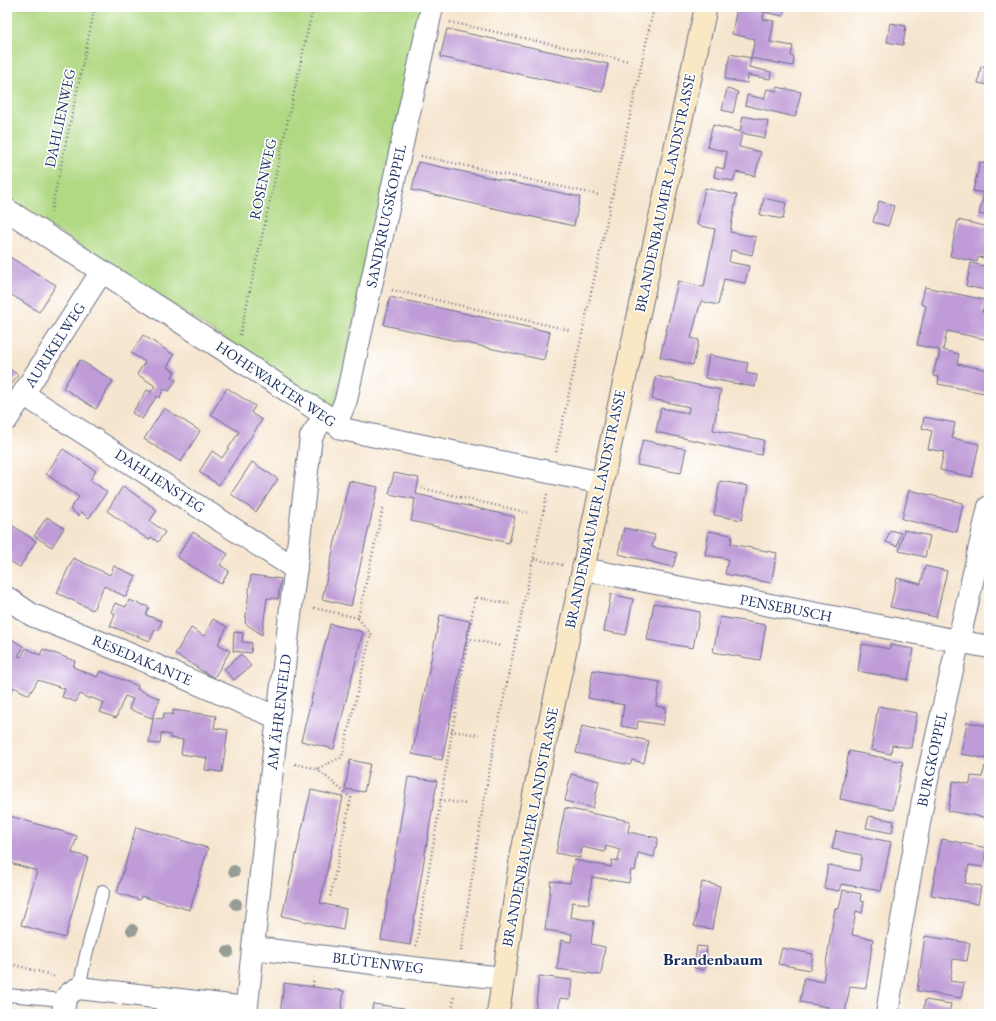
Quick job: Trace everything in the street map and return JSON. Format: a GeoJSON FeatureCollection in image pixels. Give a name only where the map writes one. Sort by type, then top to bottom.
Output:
{"type":"FeatureCollection","features":[{"type":"Feature","properties":{"kind":"main road","name":"BRANDENBAUMER LANDSTRASSE"},"geometry":{"type":"LineString","coordinates":[[498,1014],[520,863],[706,7]]}},
{"type":"Feature","properties":{"kind":"street","name":"SANDKRUGSKOPPEL"},"geometry":{"type":"LineString","coordinates":[[330,419],[346,400],[431,12]]}},
{"type":"Feature","properties":{"kind":"street","name":"HOHEWARTER WEG"},"geometry":{"type":"LineString","coordinates":[[7,210],[47,234],[235,356],[330,419],[342,429],[602,483]]}},
{"type":"Feature","properties":{"kind":"street","name":"AURIKELWEG"},"geometry":{"type":"LineString","coordinates":[[7,419],[102,271]]}},
{"type":"Feature","properties":{"kind":"street","name":"DAHLIENSTEG"},"geometry":{"type":"LineString","coordinates":[[23,394],[296,569]]}},
{"type":"Feature","properties":{"kind":"street","name":"AM ÄHRENFELD"},"geometry":{"type":"LineString","coordinates":[[247,1011],[273,760],[311,437],[330,419]]}},
{"type":"Feature","properties":{"kind":"street","name":"BURGKOPPEL"},"geometry":{"type":"LineString","coordinates":[[887,1014],[898,937],[925,789],[989,507]]}},
{"type":"Feature","properties":{"kind":"street","name":"PENSEBUSCH"},"geometry":{"type":"LineString","coordinates":[[583,569],[989,647]]}},
{"type":"Feature","properties":{"kind":"street","name":"RESEDAKANTE"},"geometry":{"type":"LineString","coordinates":[[7,598],[32,615],[122,651],[278,718]]}},
{"type":"Feature","properties":{"kind":"street","name":"BLÜTENWEG"},"geometry":{"type":"LineString","coordinates":[[254,948],[503,978]]}},
{"type":"Feature","properties":{"kind":"street"},"geometry":{"type":"LineString","coordinates":[[69,998],[162,1006],[247,1011]]}},
{"type":"Feature","properties":{"kind":"lane"},"geometry":{"type":"LineString","coordinates":[[7,995],[69,998],[86,954],[103,891]]}},
{"type":"Feature","properties":{"kind":"path","name":"DAHLIENWEG"},"geometry":{"type":"LineString","coordinates":[[47,234],[95,7]]}},
{"type":"Feature","properties":{"kind":"path","name":"ROSENWEG"},"geometry":{"type":"LineString","coordinates":[[235,356],[313,7]]}},
{"type":"Feature","properties":{"kind":"path"},"geometry":{"type":"LineString","coordinates":[[452,1014],[483,806],[495,739],[654,7]]}},
{"type":"Feature","properties":{"kind":"path"},"geometry":{"type":"LineString","coordinates":[[431,12],[628,61]]}},
{"type":"Feature","properties":{"kind":"path"},"geometry":{"type":"LineString","coordinates":[[400,151],[599,195]]}},
{"type":"Feature","properties":{"kind":"path"},"geometry":{"type":"LineString","coordinates":[[370,285],[569,330]]}},
{"type":"Feature","properties":{"kind":"path"},"geometry":{"type":"LineString","coordinates":[[421,488],[529,513]]}},
{"type":"Feature","properties":{"kind":"path"},"geometry":{"type":"LineString","coordinates":[[358,618],[383,508]]}},
{"type":"Feature","properties":{"kind":"path"},"geometry":{"type":"LineString","coordinates":[[534,559],[583,569]]}},
{"type":"Feature","properties":{"kind":"path"},"geometry":{"type":"LineString","coordinates":[[412,968],[475,597],[509,604]]}},
{"type":"Feature","properties":{"kind":"path"},"geometry":{"type":"LineString","coordinates":[[292,603],[358,618],[371,634],[342,757],[317,769]]}},
{"type":"Feature","properties":{"kind":"path"},"geometry":{"type":"LineString","coordinates":[[467,638],[500,646]]}},
{"type":"Feature","properties":{"kind":"path"},"geometry":{"type":"LineString","coordinates":[[452,731],[479,735]]}},
{"type":"Feature","properties":{"kind":"path"},"geometry":{"type":"LineString","coordinates":[[273,760],[317,769],[351,798],[330,898]]}},
{"type":"Feature","properties":{"kind":"path"},"geometry":{"type":"LineString","coordinates":[[440,800],[467,804]]}},
{"type":"Feature","properties":{"kind":"path"},"geometry":{"type":"LineString","coordinates":[[7,963],[52,975],[69,998]]}},
{"type":"Feature","properties":{"kind":"green space"},"geometry":{"type":"Polygon","coordinates":[[[7,7],[425,7],[334,409],[7,199],[7,7]]]}},
{"type":"Feature","properties":{"kind":"building"},"geometry":{"type":"Polygon","coordinates":[[[737,7],[785,7],[783,16],[764,12],[763,19],[774,21],[770,42],[793,46],[791,56],[794,57],[793,66],[751,58],[755,39],[732,34],[737,7]]]}},
{"type":"Feature","properties":{"kind":"building"},"geometry":{"type":"Polygon","coordinates":[[[890,23],[906,26],[903,45],[887,42],[890,23]]]}},
{"type":"Feature","properties":{"kind":"building"},"geometry":{"type":"Polygon","coordinates":[[[447,29],[608,64],[602,92],[440,57],[447,29]]]}},
{"type":"Feature","properties":{"kind":"building"},"geometry":{"type":"Polygon","coordinates":[[[730,54],[751,58],[749,67],[771,72],[770,79],[748,75],[747,83],[725,79],[730,54]]]}},
{"type":"Feature","properties":{"kind":"building"},"geometry":{"type":"Polygon","coordinates":[[[981,66],[989,67],[989,85],[978,83],[981,66]]]}},
{"type":"Feature","properties":{"kind":"building"},"geometry":{"type":"Polygon","coordinates":[[[777,87],[801,92],[795,117],[745,105],[747,95],[764,99],[767,89],[777,91],[777,87]]]}},
{"type":"Feature","properties":{"kind":"building"},"geometry":{"type":"Polygon","coordinates":[[[727,89],[738,92],[733,113],[722,110],[727,89]]]}},
{"type":"Feature","properties":{"kind":"building"},"geometry":{"type":"Polygon","coordinates":[[[743,116],[768,121],[765,138],[742,133],[739,147],[761,152],[755,176],[736,172],[733,181],[714,177],[716,167],[724,169],[727,152],[707,147],[713,125],[740,132],[743,116]]]}},
{"type":"Feature","properties":{"kind":"building"},"geometry":{"type":"Polygon","coordinates":[[[418,162],[580,197],[574,226],[412,190],[418,162]]]}},
{"type":"Feature","properties":{"kind":"building"},"geometry":{"type":"Polygon","coordinates":[[[980,162],[989,164],[989,216],[979,214],[984,193],[973,191],[980,162]]]}},
{"type":"Feature","properties":{"kind":"building"},"geometry":{"type":"Polygon","coordinates":[[[705,188],[737,195],[730,232],[756,237],[752,255],[731,250],[729,262],[749,266],[745,283],[724,279],[718,305],[701,301],[691,338],[699,340],[693,365],[660,357],[678,281],[704,287],[715,229],[697,225],[705,188]]]}},
{"type":"Feature","properties":{"kind":"building"},"geometry":{"type":"Polygon","coordinates":[[[764,198],[786,203],[783,219],[760,215],[764,198]]]}},
{"type":"Feature","properties":{"kind":"building"},"geometry":{"type":"Polygon","coordinates":[[[879,201],[894,206],[888,226],[873,222],[879,201]]]}},
{"type":"Feature","properties":{"kind":"building"},"geometry":{"type":"Polygon","coordinates":[[[958,220],[989,227],[989,259],[978,257],[977,262],[950,256],[958,220]]]}},
{"type":"Feature","properties":{"kind":"building"},"geometry":{"type":"Polygon","coordinates":[[[8,256],[56,285],[39,312],[7,292],[8,256]]]}},
{"type":"Feature","properties":{"kind":"building"},"geometry":{"type":"Polygon","coordinates":[[[971,263],[989,267],[986,290],[966,286],[971,263]]]}},
{"type":"Feature","properties":{"kind":"building"},"geometry":{"type":"Polygon","coordinates":[[[925,287],[985,300],[982,312],[989,313],[989,340],[947,331],[943,350],[959,354],[957,364],[989,370],[989,394],[938,384],[939,377],[933,376],[940,350],[917,345],[926,306],[921,304],[925,287]]]}},
{"type":"Feature","properties":{"kind":"building"},"geometry":{"type":"Polygon","coordinates":[[[390,297],[550,332],[544,360],[384,325],[390,297]]]}},
{"type":"Feature","properties":{"kind":"building"},"geometry":{"type":"Polygon","coordinates":[[[143,335],[174,355],[167,367],[175,372],[172,377],[176,380],[169,391],[164,389],[159,398],[157,396],[142,419],[132,413],[147,390],[151,392],[155,386],[137,374],[145,362],[131,353],[143,335]]]}},
{"type":"Feature","properties":{"kind":"building"},"geometry":{"type":"Polygon","coordinates":[[[709,355],[748,363],[746,373],[757,375],[755,387],[705,378],[709,355]]]}},
{"type":"Feature","properties":{"kind":"building"},"geometry":{"type":"Polygon","coordinates":[[[80,360],[113,381],[96,409],[63,388],[80,360]]]}},
{"type":"Feature","properties":{"kind":"building"},"geometry":{"type":"Polygon","coordinates":[[[7,367],[18,375],[11,385],[7,382],[7,367]]]}},
{"type":"Feature","properties":{"kind":"building"},"geometry":{"type":"Polygon","coordinates":[[[656,376],[721,390],[713,430],[764,440],[761,455],[656,432],[661,408],[688,413],[689,407],[652,399],[656,376]]]}},
{"type":"Feature","properties":{"kind":"building"},"geometry":{"type":"Polygon","coordinates":[[[227,388],[255,406],[251,413],[262,420],[219,485],[199,472],[212,451],[222,458],[239,432],[211,414],[227,388]]]}},
{"type":"Feature","properties":{"kind":"building"},"geometry":{"type":"Polygon","coordinates":[[[164,408],[200,431],[181,462],[144,439],[164,408]]]}},
{"type":"Feature","properties":{"kind":"building"},"geometry":{"type":"Polygon","coordinates":[[[924,417],[955,423],[952,438],[979,444],[972,477],[940,470],[944,452],[928,449],[932,431],[922,428],[924,417]]]}},
{"type":"Feature","properties":{"kind":"building"},"geometry":{"type":"Polygon","coordinates":[[[643,440],[686,449],[681,473],[637,465],[643,440]]]}},
{"type":"Feature","properties":{"kind":"building"},"geometry":{"type":"Polygon","coordinates":[[[63,449],[96,471],[90,480],[107,492],[89,518],[81,512],[79,516],[70,509],[79,497],[46,474],[63,449]]]}},
{"type":"Feature","properties":{"kind":"building"},"geometry":{"type":"Polygon","coordinates":[[[252,462],[278,479],[256,512],[231,494],[252,462]]]}},
{"type":"Feature","properties":{"kind":"building"},"geometry":{"type":"Polygon","coordinates":[[[394,473],[419,478],[416,494],[515,517],[509,543],[411,521],[415,499],[389,494],[394,473]]]}},
{"type":"Feature","properties":{"kind":"building"},"geometry":{"type":"Polygon","coordinates":[[[349,481],[378,487],[351,606],[322,599],[349,481]]]}},
{"type":"Feature","properties":{"kind":"building"},"geometry":{"type":"Polygon","coordinates":[[[720,481],[748,486],[742,520],[714,515],[720,481]]]}},
{"type":"Feature","properties":{"kind":"building"},"geometry":{"type":"Polygon","coordinates":[[[123,486],[157,510],[150,521],[165,532],[158,542],[151,537],[149,540],[107,511],[123,486]]]}},
{"type":"Feature","properties":{"kind":"building"},"geometry":{"type":"Polygon","coordinates":[[[909,490],[963,503],[957,532],[902,519],[909,490]]]}},
{"type":"Feature","properties":{"kind":"building"},"geometry":{"type":"Polygon","coordinates":[[[47,517],[64,528],[52,547],[34,536],[47,517]]]}},
{"type":"Feature","properties":{"kind":"building"},"geometry":{"type":"Polygon","coordinates":[[[7,522],[36,541],[20,567],[7,560],[7,522]]]}},
{"type":"Feature","properties":{"kind":"building"},"geometry":{"type":"Polygon","coordinates":[[[624,528],[655,535],[652,547],[677,553],[673,567],[618,554],[624,528]]]}},
{"type":"Feature","properties":{"kind":"building"},"geometry":{"type":"Polygon","coordinates":[[[890,530],[901,533],[897,546],[886,542],[890,530]]]}},
{"type":"Feature","properties":{"kind":"building"},"geometry":{"type":"Polygon","coordinates":[[[904,530],[930,536],[925,557],[899,551],[904,530]]]}},
{"type":"Feature","properties":{"kind":"building"},"geometry":{"type":"Polygon","coordinates":[[[709,531],[732,535],[731,544],[777,553],[771,583],[725,574],[728,559],[705,555],[709,531]]]}},
{"type":"Feature","properties":{"kind":"building"},"geometry":{"type":"Polygon","coordinates":[[[193,532],[228,554],[220,565],[229,571],[221,584],[177,557],[193,532]]]}},
{"type":"Feature","properties":{"kind":"building"},"geometry":{"type":"Polygon","coordinates":[[[73,558],[110,575],[114,566],[136,576],[126,597],[104,586],[93,610],[57,593],[73,558]]]}},
{"type":"Feature","properties":{"kind":"building"},"geometry":{"type":"Polygon","coordinates":[[[925,566],[947,571],[936,617],[890,607],[897,578],[921,584],[925,566]]]}},
{"type":"Feature","properties":{"kind":"building"},"geometry":{"type":"Polygon","coordinates":[[[251,575],[281,579],[278,599],[267,598],[262,635],[245,623],[251,575]]]}},
{"type":"Feature","properties":{"kind":"building"},"geometry":{"type":"Polygon","coordinates":[[[611,594],[633,599],[626,635],[604,631],[611,594]]]}},
{"type":"Feature","properties":{"kind":"building"},"geometry":{"type":"Polygon","coordinates":[[[129,600],[149,607],[146,615],[162,621],[158,631],[155,629],[150,641],[110,626],[115,614],[111,612],[115,603],[126,607],[129,600]]]}},
{"type":"Feature","properties":{"kind":"building"},"geometry":{"type":"Polygon","coordinates":[[[654,603],[700,612],[693,648],[647,640],[654,603]]]}},
{"type":"Feature","properties":{"kind":"building"},"geometry":{"type":"Polygon","coordinates":[[[440,615],[470,621],[442,760],[412,754],[440,615]]]}},
{"type":"Feature","properties":{"kind":"building"},"geometry":{"type":"Polygon","coordinates":[[[720,617],[766,625],[760,660],[713,652],[720,617]]]}},
{"type":"Feature","properties":{"kind":"building"},"geometry":{"type":"Polygon","coordinates":[[[213,619],[227,627],[218,644],[230,651],[214,678],[175,654],[191,628],[204,636],[213,619]]]}},
{"type":"Feature","properties":{"kind":"building"},"geometry":{"type":"Polygon","coordinates":[[[330,624],[363,632],[334,749],[301,741],[330,624]]]}},
{"type":"Feature","properties":{"kind":"building"},"geometry":{"type":"Polygon","coordinates":[[[234,632],[243,633],[242,642],[252,643],[251,653],[233,651],[234,632]]]}},
{"type":"Feature","properties":{"kind":"building"},"geometry":{"type":"Polygon","coordinates":[[[7,636],[24,647],[18,656],[21,657],[26,648],[40,655],[43,649],[75,661],[73,667],[97,677],[100,671],[138,686],[137,689],[160,699],[152,718],[129,709],[133,699],[125,696],[116,718],[100,712],[104,703],[90,697],[89,699],[80,694],[76,702],[62,697],[65,689],[38,680],[29,695],[14,687],[9,697],[7,696],[7,680],[10,675],[8,674],[12,665],[7,661],[7,636]]]}},
{"type":"Feature","properties":{"kind":"building"},"geometry":{"type":"Polygon","coordinates":[[[862,644],[890,649],[890,645],[914,649],[908,680],[858,671],[862,644]]]}},
{"type":"Feature","properties":{"kind":"building"},"geometry":{"type":"Polygon","coordinates":[[[241,654],[251,666],[234,680],[224,669],[241,654]]]}},
{"type":"Feature","properties":{"kind":"building"},"geometry":{"type":"Polygon","coordinates":[[[593,670],[660,682],[656,706],[666,708],[663,725],[638,721],[637,729],[621,726],[624,705],[588,698],[593,670]]]}},
{"type":"Feature","properties":{"kind":"building"},"geometry":{"type":"Polygon","coordinates":[[[878,706],[917,713],[911,748],[892,745],[891,754],[871,750],[878,706]]]}},
{"type":"Feature","properties":{"kind":"building"},"geometry":{"type":"Polygon","coordinates":[[[173,710],[216,716],[214,728],[228,730],[222,772],[205,770],[207,758],[181,754],[183,740],[170,738],[170,735],[161,733],[160,744],[149,743],[153,718],[163,719],[164,713],[173,715],[173,710]]]}},
{"type":"Feature","properties":{"kind":"building"},"geometry":{"type":"Polygon","coordinates":[[[967,722],[989,726],[989,759],[961,754],[967,722]]]}},
{"type":"Feature","properties":{"kind":"building"},"geometry":{"type":"Polygon","coordinates":[[[582,726],[649,741],[644,763],[632,760],[630,765],[576,753],[582,726]]]}},
{"type":"Feature","properties":{"kind":"building"},"geometry":{"type":"Polygon","coordinates":[[[849,751],[903,762],[893,810],[840,799],[849,751]]]}},
{"type":"Feature","properties":{"kind":"building"},"geometry":{"type":"Polygon","coordinates":[[[350,760],[370,764],[364,792],[345,789],[350,760]]]}},
{"type":"Feature","properties":{"kind":"building"},"geometry":{"type":"Polygon","coordinates":[[[985,766],[989,767],[989,818],[948,811],[953,781],[970,784],[971,776],[982,777],[985,766]]]}},
{"type":"Feature","properties":{"kind":"building"},"geometry":{"type":"Polygon","coordinates":[[[571,774],[599,781],[593,808],[565,801],[571,774]]]}},
{"type":"Feature","properties":{"kind":"building"},"geometry":{"type":"Polygon","coordinates":[[[408,777],[437,781],[410,945],[381,940],[408,777]]]}},
{"type":"Feature","properties":{"kind":"building"},"geometry":{"type":"Polygon","coordinates":[[[311,790],[343,797],[320,903],[346,909],[343,930],[282,916],[311,790]]]}},
{"type":"Feature","properties":{"kind":"building"},"geometry":{"type":"Polygon","coordinates":[[[565,808],[630,821],[628,832],[658,838],[654,857],[638,853],[635,871],[631,870],[629,883],[592,877],[589,904],[572,902],[570,917],[594,921],[591,944],[605,947],[601,975],[557,969],[561,940],[571,942],[572,934],[545,930],[551,881],[570,883],[574,860],[611,867],[612,860],[618,861],[620,850],[606,846],[605,852],[582,847],[580,858],[556,853],[565,808]]]}},
{"type":"Feature","properties":{"kind":"building"},"geometry":{"type":"Polygon","coordinates":[[[7,815],[77,836],[72,853],[88,857],[65,938],[21,925],[37,871],[7,862],[7,815]]]}},
{"type":"Feature","properties":{"kind":"building"},"geometry":{"type":"Polygon","coordinates":[[[869,816],[894,821],[892,833],[866,828],[869,816]]]}},
{"type":"Feature","properties":{"kind":"building"},"geometry":{"type":"Polygon","coordinates":[[[136,827],[208,848],[190,910],[141,896],[140,900],[117,893],[136,827]]]}},
{"type":"Feature","properties":{"kind":"building"},"geometry":{"type":"Polygon","coordinates":[[[836,831],[891,842],[881,891],[841,884],[839,891],[824,888],[828,865],[859,871],[862,855],[832,849],[836,831]]]}},
{"type":"Feature","properties":{"kind":"building"},"geometry":{"type":"Polygon","coordinates":[[[942,839],[987,848],[983,867],[969,865],[965,883],[981,886],[978,904],[931,895],[942,839]]]}},
{"type":"Feature","properties":{"kind":"building"},"geometry":{"type":"Polygon","coordinates":[[[702,882],[720,886],[712,929],[694,926],[702,882]]]}},
{"type":"Feature","properties":{"kind":"building"},"geometry":{"type":"Polygon","coordinates":[[[843,890],[861,894],[860,901],[864,902],[862,913],[856,911],[852,935],[873,939],[866,988],[850,986],[845,1014],[827,1014],[828,1007],[800,1002],[804,978],[823,982],[835,908],[839,909],[843,890]]]}},
{"type":"Feature","properties":{"kind":"building"},"geometry":{"type":"Polygon","coordinates":[[[925,936],[970,943],[967,961],[953,959],[950,981],[964,983],[961,998],[917,991],[925,936]]]}},
{"type":"Feature","properties":{"kind":"building"},"geometry":{"type":"Polygon","coordinates":[[[697,946],[707,947],[704,970],[694,968],[697,946]]]}},
{"type":"Feature","properties":{"kind":"building"},"geometry":{"type":"Polygon","coordinates":[[[782,948],[813,954],[810,970],[778,964],[782,948]]]}},
{"type":"Feature","properties":{"kind":"building"},"geometry":{"type":"Polygon","coordinates":[[[539,976],[572,980],[570,999],[560,998],[558,1014],[535,1014],[539,976]]]}},
{"type":"Feature","properties":{"kind":"building"},"geometry":{"type":"Polygon","coordinates":[[[284,983],[344,991],[341,1014],[280,1014],[284,983]]]}},
{"type":"Feature","properties":{"kind":"building"},"geometry":{"type":"Polygon","coordinates":[[[925,1000],[951,1004],[949,1014],[923,1014],[925,1000]]]}},
{"type":"Feature","properties":{"kind":"building"},"geometry":{"type":"Polygon","coordinates":[[[373,1004],[404,1008],[404,1014],[371,1014],[373,1004]]]}},
{"type":"Feature","properties":{"kind":"district","name":"Brandenbaum"},"geometry":{"type":"Point","coordinates":[713,959]}}]}
